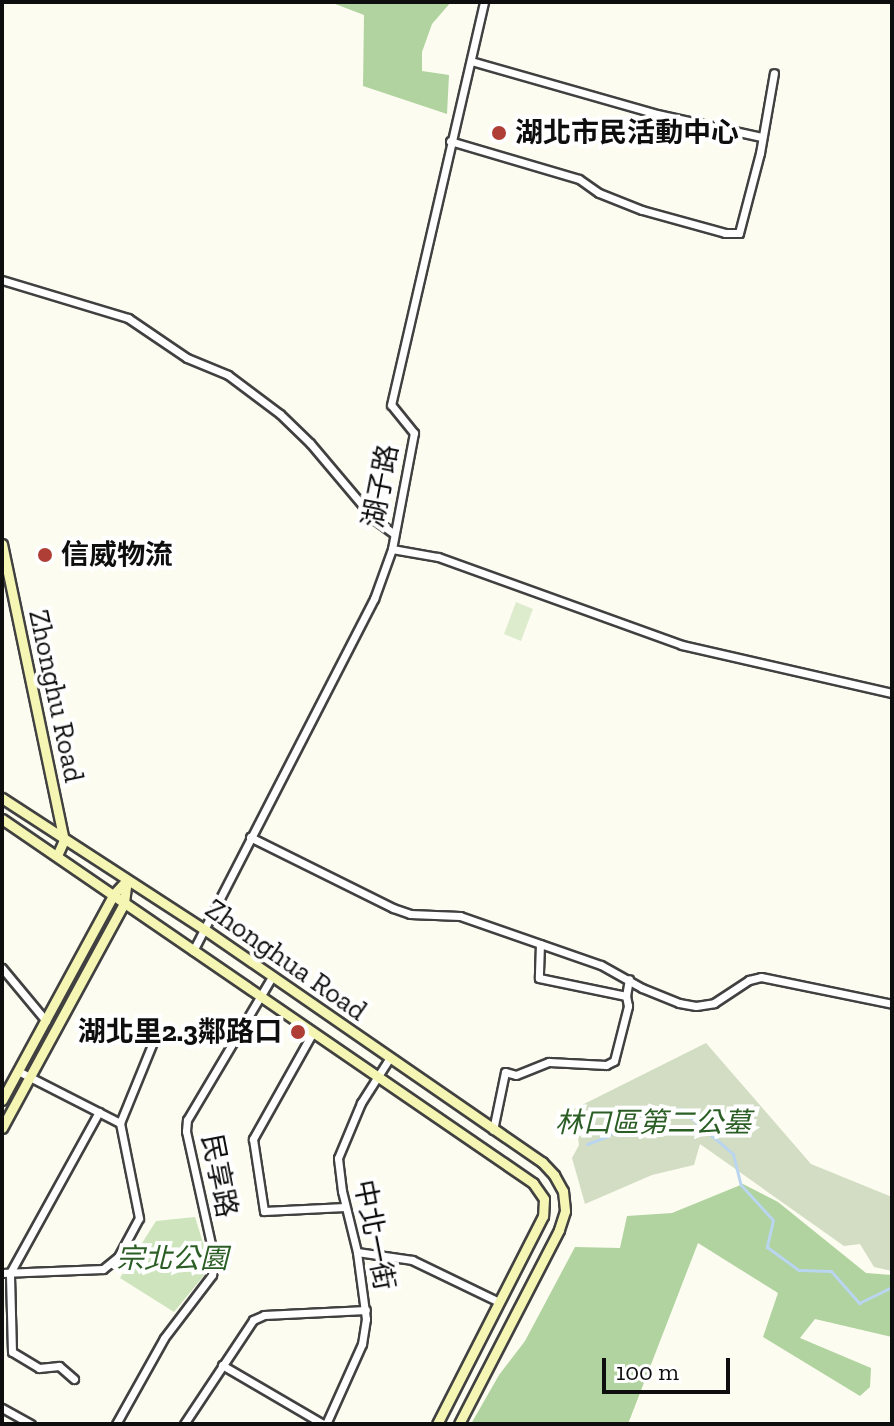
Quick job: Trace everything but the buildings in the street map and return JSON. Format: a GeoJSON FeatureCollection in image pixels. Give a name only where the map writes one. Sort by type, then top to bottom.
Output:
{"type":"FeatureCollection","features":[{"type":"Feature","properties":{"kind":"main road","name":"Zhonghu Road"},"geometry":{"type":"LineString","coordinates":[[2,544],[64,840]]}},
{"type":"Feature","properties":{"kind":"main road","name":"Zhonghua Road"},"geometry":{"type":"LineString","coordinates":[[2,798],[204,929],[542,1162],[563,1191],[565,1211],[559,1230],[459,1424]]}},
{"type":"Feature","properties":{"kind":"main road","name":"Zhonghua Road"},"geometry":{"type":"LineString","coordinates":[[2,819],[533,1183],[544,1199],[543,1216],[499,1302]]}},
{"type":"Feature","properties":{"kind":"main road"},"geometry":{"type":"LineString","coordinates":[[57,856],[64,840]]}},
{"type":"Feature","properties":{"kind":"main road"},"geometry":{"type":"LineString","coordinates":[[2,1100],[114,894],[127,880]]}},
{"type":"Feature","properties":{"kind":"main road"},"geometry":{"type":"LineString","coordinates":[[2,1128],[124,903],[127,880]]}},
{"type":"Feature","properties":{"kind":"main road"},"geometry":{"type":"LineString","coordinates":[[437,1424],[499,1302]]}},
{"type":"Feature","properties":{"kind":"street","name":"湖子路"},"geometry":{"type":"LineString","coordinates":[[193,951],[374,599],[392,549],[414,433],[391,405],[484,2]]}},
{"type":"Feature","properties":{"kind":"street"},"geometry":{"type":"LineString","coordinates":[[471,61],[657,114],[762,137]]}},
{"type":"Feature","properties":{"kind":"street"},"geometry":{"type":"LineString","coordinates":[[450,141],[579,179],[599,193],[642,210],[725,233],[739,233],[774,73]]}},
{"type":"Feature","properties":{"kind":"street"},"geometry":{"type":"LineString","coordinates":[[2,280],[128,318],[187,358],[228,375],[300,433],[363,507],[393,533]]}},
{"type":"Feature","properties":{"kind":"street"},"geometry":{"type":"LineString","coordinates":[[392,549],[447,560],[682,645],[892,693]]}},
{"type":"Feature","properties":{"kind":"street"},"geometry":{"type":"LineString","coordinates":[[250,837],[393,908],[426,915],[446,912],[540,944],[629,979],[642,988],[696,1006],[714,1003],[749,980],[761,977],[892,1004]]}},
{"type":"Feature","properties":{"kind":"street"},"geometry":{"type":"LineString","coordinates":[[540,944],[539,978],[626,996]]}},
{"type":"Feature","properties":{"kind":"street"},"geometry":{"type":"LineString","coordinates":[[2,968],[46,1021]]}},
{"type":"Feature","properties":{"kind":"street","name":"民享路"},"geometry":{"type":"LineString","coordinates":[[116,1424],[164,1338],[212,1275],[215,1262],[186,1131],[187,1120],[272,977]]}},
{"type":"Feature","properties":{"kind":"street"},"geometry":{"type":"LineString","coordinates":[[493,1130],[505,1072],[516,1075],[549,1062],[606,1065],[614,1061],[628,1006],[629,979]]}},
{"type":"Feature","properties":{"kind":"street"},"geometry":{"type":"LineString","coordinates":[[313,1032],[253,1139],[264,1211],[345,1207]]}},
{"type":"Feature","properties":{"kind":"street"},"geometry":{"type":"LineString","coordinates":[[6,1273],[103,1269],[112,1265],[139,1218],[120,1123],[156,1035]]}},
{"type":"Feature","properties":{"kind":"street","name":"中北一街"},"geometry":{"type":"LineString","coordinates":[[325,1424],[362,1344],[366,1310],[338,1158],[354,1116],[389,1059]]}},
{"type":"Feature","properties":{"kind":"street"},"geometry":{"type":"LineString","coordinates":[[18,1071],[120,1123]]}},
{"type":"Feature","properties":{"kind":"street"},"geometry":{"type":"LineString","coordinates":[[74,1379],[59,1366],[39,1368],[12,1352],[6,1273],[99,1112]]}},
{"type":"Feature","properties":{"kind":"street"},"geometry":{"type":"LineString","coordinates":[[357,1252],[412,1260],[499,1302]]}},
{"type":"Feature","properties":{"kind":"street"},"geometry":{"type":"LineString","coordinates":[[184,1424],[253,1320],[264,1315],[366,1310]]}},
{"type":"Feature","properties":{"kind":"street"},"geometry":{"type":"LineString","coordinates":[[222,1365],[325,1424]]}},
{"type":"Feature","properties":{"kind":"street"},"geometry":{"type":"LineString","coordinates":[[2,1408],[31,1424]]}},
{"type":"Feature","properties":{"kind":"green space"},"geometry":{"type":"Polygon","coordinates":[[[330,2],[451,2],[432,24],[422,52],[422,71],[449,75],[447,114],[363,86],[364,15],[330,2]]]}},
{"type":"Feature","properties":{"kind":"green space"},"geometry":{"type":"Polygon","coordinates":[[[516,602],[533,609],[521,641],[504,634],[516,602]]]}},
{"type":"Feature","properties":{"kind":"green space","name":"林口區第二公墓"},"geometry":{"type":"Polygon","coordinates":[[[706,1043],[811,1164],[892,1197],[892,1271],[874,1267],[860,1244],[844,1246],[700,1144],[694,1165],[652,1175],[585,1204],[572,1158],[579,1145],[574,1109],[706,1043]]]}},
{"type":"Feature","properties":{"kind":"green space"},"geometry":{"type":"Polygon","coordinates":[[[743,1184],[778,1202],[866,1273],[892,1275],[892,1337],[815,1319],[800,1338],[871,1368],[870,1387],[860,1396],[763,1337],[778,1293],[698,1243],[628,1424],[471,1424],[499,1375],[525,1341],[575,1247],[620,1248],[627,1216],[672,1213],[743,1184]]]}},
{"type":"Feature","properties":{"kind":"green space","name":"宗北公園"},"geometry":{"type":"Polygon","coordinates":[[[195,1217],[209,1262],[206,1273],[174,1312],[120,1278],[156,1221],[195,1217]]]}},
{"type":"Feature","properties":{"kind":"waterway"},"geometry":{"type":"LineString","coordinates":[[587,1144],[608,1136],[631,1116],[681,1109],[733,1154],[741,1185],[773,1220],[767,1247],[799,1270],[831,1271],[859,1303],[892,1287]]}},
{"type":"Feature","properties":{"kind":"place","name":"湖北市民活動中心"},"geometry":{"type":"Point","coordinates":[499,133]}},
{"type":"Feature","properties":{"kind":"place","name":"信威物流"},"geometry":{"type":"Point","coordinates":[45,555]}},
{"type":"Feature","properties":{"kind":"place","name":"湖北里2.3鄰路口"},"geometry":{"type":"Point","coordinates":[298,1032]}}]}
